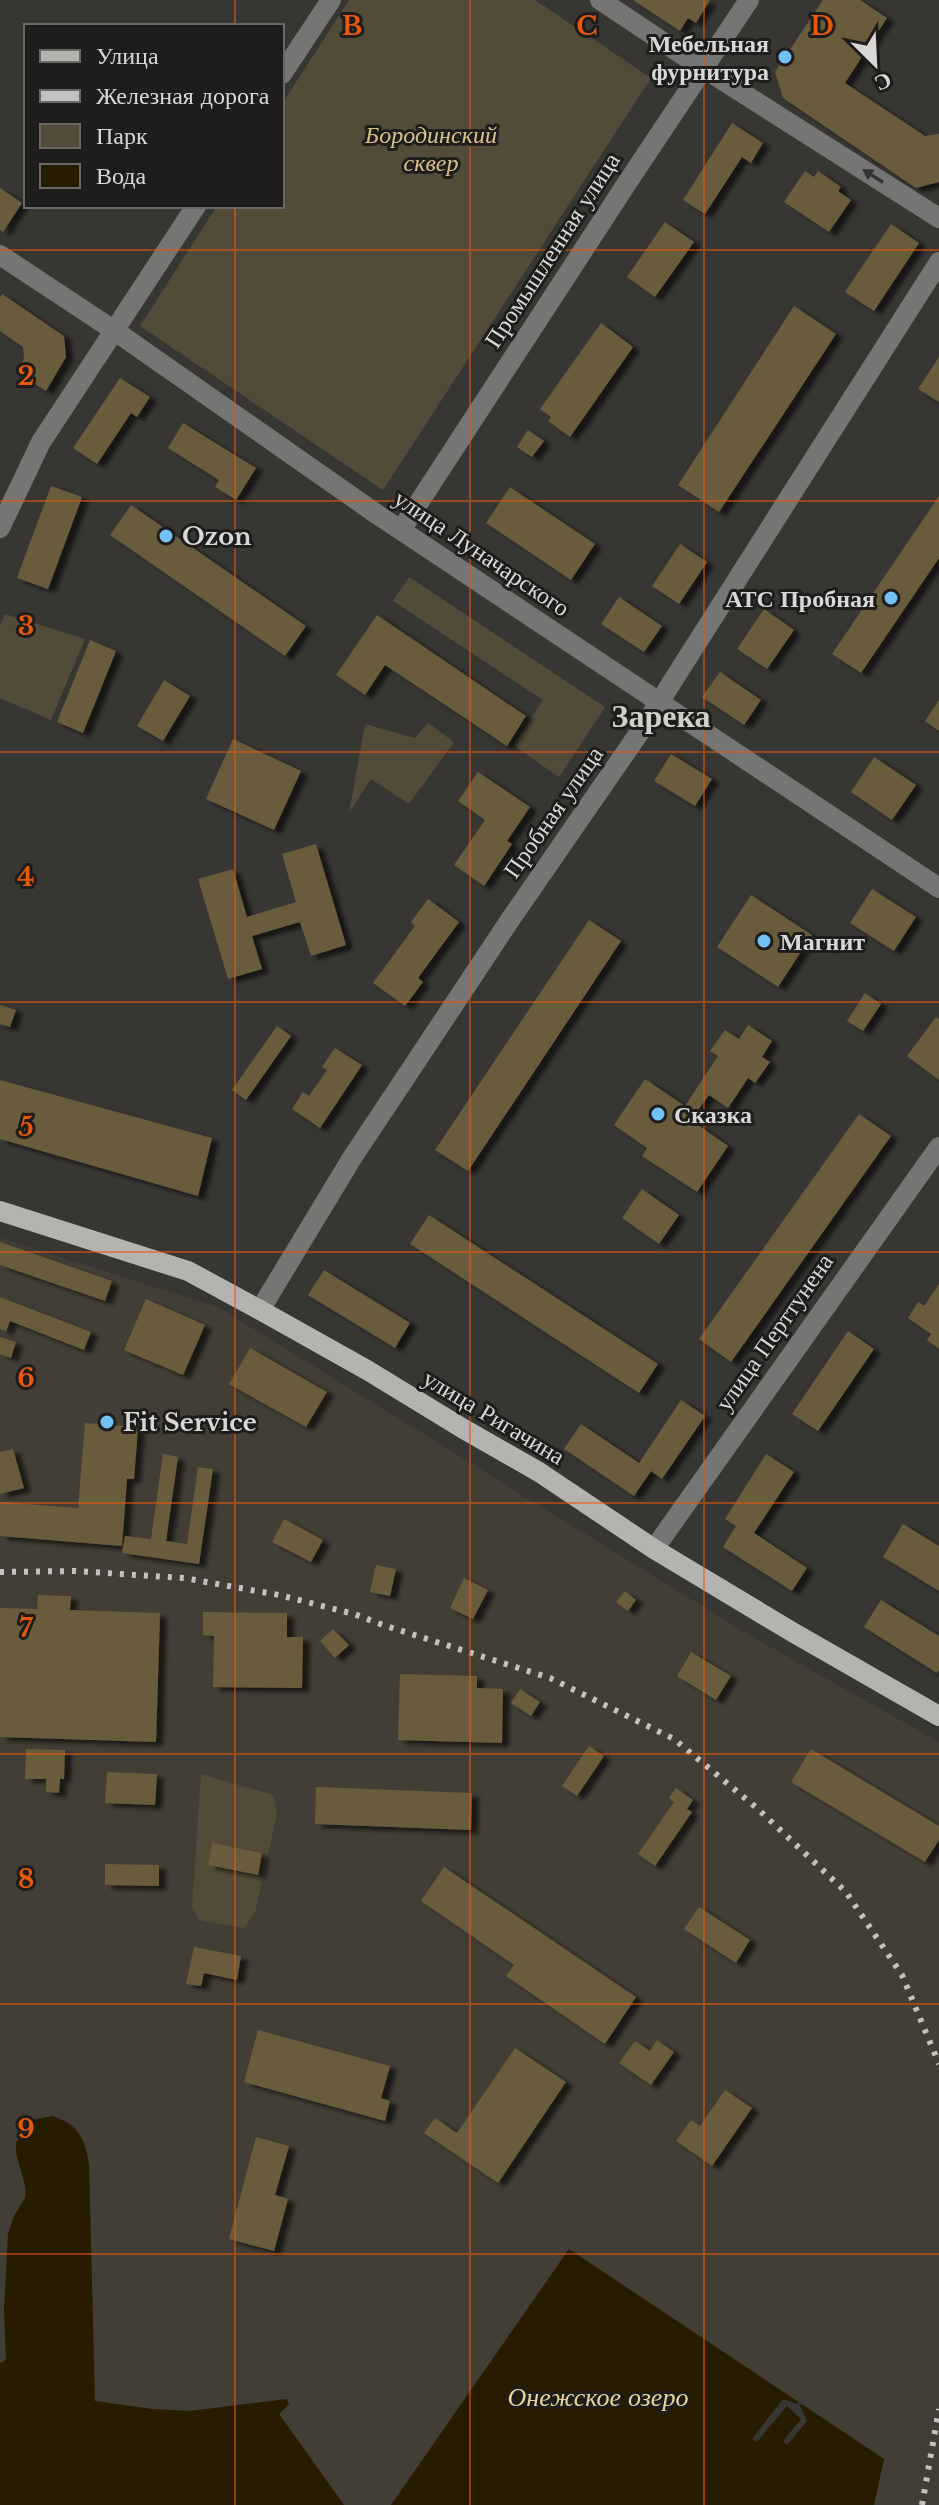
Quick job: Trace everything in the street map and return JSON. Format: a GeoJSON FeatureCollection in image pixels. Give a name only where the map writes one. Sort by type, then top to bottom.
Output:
{"type":"FeatureCollection","features":[{"type":"Feature","properties":{"kind":"main road","name":"улица Ригачина"},"geometry":{"type":"LineString","coordinates":[[0,1211],[188,1271],[367,1370],[539,1472],[654,1549],[939,1716]]}},
{"type":"Feature","properties":{"kind":"street"},"geometry":{"type":"LineString","coordinates":[[284,71],[331,0]]}},
{"type":"Feature","properties":{"kind":"street"},"geometry":{"type":"LineString","coordinates":[[600,0],[939,218]]}},
{"type":"Feature","properties":{"kind":"street","name":"Промышленная улица"},"geometry":{"type":"LineString","coordinates":[[401,530],[749,0]]}},
{"type":"Feature","properties":{"kind":"street"},"geometry":{"type":"LineString","coordinates":[[0,528],[41,442],[195,208]]}},
{"type":"Feature","properties":{"kind":"street","name":"улица Луначарского"},"geometry":{"type":"LineString","coordinates":[[0,255],[401,530],[939,888]]}},
{"type":"Feature","properties":{"kind":"street","name":"Пробная улица"},"geometry":{"type":"LineString","coordinates":[[260,1310],[352,1158],[659,702],[939,262]]}},
{"type":"Feature","properties":{"kind":"street","name":"улица Перттунена"},"geometry":{"type":"LineString","coordinates":[[654,1549],[939,1147]]}},
{"type":"Feature","properties":{"kind":"shaded area"},"geometry":{"type":"Polygon","coordinates":[[[0,1238],[218,1307],[749,1635],[939,1742],[939,2505],[874,2505],[883,2458],[569,2250],[391,2505],[344,2505],[279,2414],[228,2408],[190,2411],[152,2409],[94,2401],[89,2165],[79,2133],[75,2126],[65,2120],[24,2181],[25,2198],[8,2234],[4,2310],[6,2360],[0,2363],[0,1238]]]}},
{"type":"Feature","properties":{"kind":"green space","name":"Бородинский сквер"},"geometry":{"type":"Polygon","coordinates":[[[349,0],[535,0],[651,78],[383,490],[140,326],[216,208],[284,208],[284,101],[349,0]]]}},
{"type":"Feature","properties":{"kind":"green space"},"geometry":{"type":"Polygon","coordinates":[[[409,577],[605,707],[559,777],[513,745],[543,700],[393,601],[409,577]]]}},
{"type":"Feature","properties":{"kind":"green space"},"geometry":{"type":"Polygon","coordinates":[[[5,614],[85,639],[51,720],[0,698],[0,625],[5,614]]]}},
{"type":"Feature","properties":{"kind":"green space"},"geometry":{"type":"Polygon","coordinates":[[[428,723],[454,742],[409,804],[371,779],[349,813],[365,724],[415,738],[428,723]]]}},
{"type":"Feature","properties":{"kind":"green space"},"geometry":{"type":"Polygon","coordinates":[[[201,1774],[273,1795],[277,1814],[255,1913],[244,1928],[200,1920],[192,1908],[201,1774]]]}},
{"type":"Feature","properties":{"kind":"water"},"geometry":{"type":"Polygon","coordinates":[[[52,2116],[75,2128],[85,2147],[89,2165],[95,2401],[189,2411],[287,2399],[289,2404],[279,2414],[344,2505],[0,2505],[0,2363],[6,2360],[4,2310],[8,2234],[25,2198],[26,2189],[16,2142],[33,2120],[52,2116]]]}},
{"type":"Feature","properties":{"kind":"water","name":"Онежское озеро"},"geometry":{"type":"Polygon","coordinates":[[[569,2249],[884,2459],[874,2505],[391,2505],[569,2249]]]}},
{"type":"Feature","properties":{"kind":"pier"},"geometry":{"type":"Polygon","coordinates":[[[783,2399],[797,2404],[802,2402],[800,2406],[807,2421],[787,2445],[783,2441],[801,2419],[787,2406],[757,2442],[752,2439],[783,2399]]]}},
{"type":"Feature","properties":{"kind":"building"},"geometry":{"type":"Polygon","coordinates":[[[633,0],[710,0],[696,23],[688,18],[680,31],[633,0]]]}},
{"type":"Feature","properties":{"kind":"building"},"geometry":{"type":"Polygon","coordinates":[[[823,0],[860,0],[887,18],[845,83],[925,136],[939,134],[939,182],[916,188],[783,98],[775,72],[823,0]]]}},
{"type":"Feature","properties":{"kind":"building"},"geometry":{"type":"Polygon","coordinates":[[[732,123],[763,143],[751,163],[742,157],[705,214],[683,200],[732,123]]]}},
{"type":"Feature","properties":{"kind":"building"},"geometry":{"type":"Polygon","coordinates":[[[805,171],[814,177],[818,171],[841,187],[838,191],[851,200],[829,232],[784,202],[805,171]]]}},
{"type":"Feature","properties":{"kind":"building"},"geometry":{"type":"Polygon","coordinates":[[[0,188],[22,203],[3,232],[0,230],[0,188]]]}},
{"type":"Feature","properties":{"kind":"building"},"geometry":{"type":"Polygon","coordinates":[[[665,222],[694,242],[655,297],[627,277],[665,222]]]}},
{"type":"Feature","properties":{"kind":"building"},"geometry":{"type":"Polygon","coordinates":[[[891,224],[919,243],[874,311],[845,292],[891,224]]]}},
{"type":"Feature","properties":{"kind":"building"},"geometry":{"type":"Polygon","coordinates":[[[2,294],[64,336],[66,357],[46,391],[16,372],[24,359],[23,347],[0,331],[2,294]]]}},
{"type":"Feature","properties":{"kind":"building"},"geometry":{"type":"Polygon","coordinates":[[[794,306],[836,334],[719,512],[678,485],[794,306]]]}},
{"type":"Feature","properties":{"kind":"building"},"geometry":{"type":"Polygon","coordinates":[[[601,323],[633,347],[570,437],[548,421],[551,417],[540,409],[601,323]]]}},
{"type":"Feature","properties":{"kind":"building"},"geometry":{"type":"Polygon","coordinates":[[[939,357],[939,402],[918,389],[939,357]]]}},
{"type":"Feature","properties":{"kind":"building"},"geometry":{"type":"Polygon","coordinates":[[[120,378],[150,397],[137,417],[131,413],[97,464],[73,448],[120,378]]]}},
{"type":"Feature","properties":{"kind":"building"},"geometry":{"type":"Polygon","coordinates":[[[183,423],[256,468],[236,500],[215,487],[219,480],[168,448],[183,423]]]}},
{"type":"Feature","properties":{"kind":"building"},"geometry":{"type":"Polygon","coordinates":[[[528,430],[544,441],[532,457],[517,447],[528,430]]]}},
{"type":"Feature","properties":{"kind":"building"},"geometry":{"type":"Polygon","coordinates":[[[51,486],[82,497],[48,589],[17,578],[51,486]]]}},
{"type":"Feature","properties":{"kind":"building"},"geometry":{"type":"Polygon","coordinates":[[[510,487],[595,544],[571,580],[486,523],[510,487]]]}},
{"type":"Feature","properties":{"kind":"building","name":"АТС Пробная"},"geometry":{"type":"Polygon","coordinates":[[[939,496],[939,558],[861,673],[832,654],[939,496]]]}},
{"type":"Feature","properties":{"kind":"building"},"geometry":{"type":"Polygon","coordinates":[[[131,505],[306,626],[285,656],[110,535],[131,505]]]}},
{"type":"Feature","properties":{"kind":"building"},"geometry":{"type":"Polygon","coordinates":[[[680,544],[707,562],[679,604],[652,586],[680,544]]]}},
{"type":"Feature","properties":{"kind":"building"},"geometry":{"type":"Polygon","coordinates":[[[619,597],[662,626],[644,652],[601,624],[619,597]]]}},
{"type":"Feature","properties":{"kind":"building"},"geometry":{"type":"Polygon","coordinates":[[[764,609],[794,630],[767,669],[737,649],[764,609]]]}},
{"type":"Feature","properties":{"kind":"building"},"geometry":{"type":"Polygon","coordinates":[[[377,615],[526,716],[507,746],[385,665],[365,695],[336,675],[377,615]]]}},
{"type":"Feature","properties":{"kind":"building"},"geometry":{"type":"Polygon","coordinates":[[[90,640],[116,651],[83,733],[57,722],[90,640]]]}},
{"type":"Feature","properties":{"kind":"building"},"geometry":{"type":"Polygon","coordinates":[[[720,672],[761,700],[744,725],[702,697],[720,672]]]}},
{"type":"Feature","properties":{"kind":"building"},"geometry":{"type":"Polygon","coordinates":[[[164,680],[190,696],[163,741],[137,726],[164,680]]]}},
{"type":"Feature","properties":{"kind":"building"},"geometry":{"type":"Polygon","coordinates":[[[939,700],[939,731],[925,721],[939,700]]]}},
{"type":"Feature","properties":{"kind":"building"},"geometry":{"type":"Polygon","coordinates":[[[233,739],[301,771],[274,830],[206,799],[233,739]]]}},
{"type":"Feature","properties":{"kind":"building"},"geometry":{"type":"Polygon","coordinates":[[[671,754],[712,779],[695,806],[654,781],[671,754]]]}},
{"type":"Feature","properties":{"kind":"building"},"geometry":{"type":"Polygon","coordinates":[[[874,757],[916,785],[892,820],[851,792],[874,757]]]}},
{"type":"Feature","properties":{"kind":"building"},"geometry":{"type":"Polygon","coordinates":[[[478,772],[530,807],[507,841],[512,844],[484,886],[454,865],[485,820],[458,801],[478,772]]]}},
{"type":"Feature","properties":{"kind":"building"},"geometry":{"type":"Polygon","coordinates":[[[316,844],[346,945],[311,956],[300,922],[252,936],[262,969],[228,979],[198,879],[233,869],[247,917],[296,902],[282,854],[316,844]]]}},
{"type":"Feature","properties":{"kind":"building"},"geometry":{"type":"Polygon","coordinates":[[[872,889],[916,917],[894,951],[850,923],[872,889]]]}},
{"type":"Feature","properties":{"kind":"building","name":"Магнит"},"geometry":{"type":"Polygon","coordinates":[[[751,895],[812,935],[778,987],[717,947],[751,895]]]}},
{"type":"Feature","properties":{"kind":"building"},"geometry":{"type":"Polygon","coordinates":[[[428,899],[459,922],[418,978],[423,982],[405,1006],[373,983],[415,926],[411,922],[428,899]]]}},
{"type":"Feature","properties":{"kind":"building"},"geometry":{"type":"Polygon","coordinates":[[[589,920],[621,941],[468,1171],[435,1150],[589,920]]]}},
{"type":"Feature","properties":{"kind":"building"},"geometry":{"type":"Polygon","coordinates":[[[865,993],[881,1004],[863,1031],[847,1021],[865,993]]]}},
{"type":"Feature","properties":{"kind":"building"},"geometry":{"type":"Polygon","coordinates":[[[0,1005],[16,1010],[10,1027],[0,1024],[0,1005]]]}},
{"type":"Feature","properties":{"kind":"building"},"geometry":{"type":"Polygon","coordinates":[[[936,1017],[939,1019],[939,1080],[907,1056],[936,1017]]]}},
{"type":"Feature","properties":{"kind":"building","name":"Сказка"},"geometry":{"type":"Polygon","coordinates":[[[748,1025],[772,1041],[762,1057],[770,1062],[755,1083],[748,1078],[728,1108],[709,1095],[691,1120],[728,1146],[697,1192],[642,1156],[647,1148],[614,1125],[645,1079],[685,1106],[718,1056],[710,1051],[725,1030],[739,1039],[748,1025]]]}},
{"type":"Feature","properties":{"kind":"building"},"geometry":{"type":"Polygon","coordinates":[[[277,1026],[291,1036],[246,1100],[232,1090],[277,1026]]]}},
{"type":"Feature","properties":{"kind":"building"},"geometry":{"type":"Polygon","coordinates":[[[335,1048],[362,1065],[320,1128],[292,1109],[303,1092],[309,1096],[327,1070],[322,1067],[335,1048]]]}},
{"type":"Feature","properties":{"kind":"building"},"geometry":{"type":"Polygon","coordinates":[[[0,1080],[212,1138],[198,1196],[0,1139],[0,1080]]]}},
{"type":"Feature","properties":{"kind":"building"},"geometry":{"type":"Polygon","coordinates":[[[859,1114],[891,1136],[731,1362],[699,1339],[859,1114]]]}},
{"type":"Feature","properties":{"kind":"building"},"geometry":{"type":"Polygon","coordinates":[[[642,1189],[679,1215],[659,1244],[622,1218],[642,1189]]]}},
{"type":"Feature","properties":{"kind":"building"},"geometry":{"type":"Polygon","coordinates":[[[429,1215],[658,1364],[639,1393],[410,1244],[429,1215]]]}},
{"type":"Feature","properties":{"kind":"building"},"geometry":{"type":"Polygon","coordinates":[[[0,1242],[112,1281],[105,1301],[0,1265],[0,1242]]]}},
{"type":"Feature","properties":{"kind":"building"},"geometry":{"type":"Polygon","coordinates":[[[324,1270],[410,1323],[395,1348],[308,1295],[324,1270]]]}},
{"type":"Feature","properties":{"kind":"building"},"geometry":{"type":"Polygon","coordinates":[[[939,1284],[939,1349],[927,1340],[931,1334],[908,1318],[918,1302],[924,1306],[939,1284]]]}},
{"type":"Feature","properties":{"kind":"building"},"geometry":{"type":"Polygon","coordinates":[[[0,1297],[91,1332],[84,1350],[10,1321],[6,1331],[0,1329],[0,1297]]]}},
{"type":"Feature","properties":{"kind":"building"},"geometry":{"type":"Polygon","coordinates":[[[146,1299],[205,1325],[183,1375],[124,1350],[146,1299]]]}},
{"type":"Feature","properties":{"kind":"building"},"geometry":{"type":"Polygon","coordinates":[[[848,1331],[874,1349],[818,1431],[792,1414],[848,1331]]]}},
{"type":"Feature","properties":{"kind":"building"},"geometry":{"type":"Polygon","coordinates":[[[0,1337],[16,1342],[11,1358],[0,1354],[0,1337]]]}},
{"type":"Feature","properties":{"kind":"building"},"geometry":{"type":"Polygon","coordinates":[[[250,1348],[327,1392],[306,1427],[229,1384],[250,1348]]]}},
{"type":"Feature","properties":{"kind":"building"},"geometry":{"type":"Polygon","coordinates":[[[681,1400],[705,1416],[662,1479],[651,1471],[634,1496],[564,1449],[581,1424],[639,1463],[681,1400]]]}},
{"type":"Feature","properties":{"kind":"building"},"geometry":{"type":"Polygon","coordinates":[[[85,1423],[138,1427],[134,1479],[127,1479],[122,1546],[0,1536],[0,1502],[78,1508],[85,1423]]]}},
{"type":"Feature","properties":{"kind":"building"},"geometry":{"type":"Polygon","coordinates":[[[13,1449],[24,1488],[0,1494],[0,1452],[13,1449]]]}},
{"type":"Feature","properties":{"kind":"building"},"geometry":{"type":"Polygon","coordinates":[[[163,1454],[178,1457],[166,1541],[187,1544],[198,1467],[213,1469],[199,1564],[122,1553],[125,1536],[151,1539],[163,1454]]]}},
{"type":"Feature","properties":{"kind":"building"},"geometry":{"type":"Polygon","coordinates":[[[766,1454],[794,1472],[754,1533],[807,1568],[792,1591],[723,1547],[736,1526],[725,1519],[766,1454]]]}},
{"type":"Feature","properties":{"kind":"building"},"geometry":{"type":"Polygon","coordinates":[[[284,1519],[323,1540],[311,1562],[272,1542],[284,1519]]]}},
{"type":"Feature","properties":{"kind":"building"},"geometry":{"type":"Polygon","coordinates":[[[903,1524],[939,1546],[939,1591],[883,1557],[903,1524]]]}},
{"type":"Feature","properties":{"kind":"building"},"geometry":{"type":"Polygon","coordinates":[[[376,1565],[396,1569],[390,1596],[370,1592],[376,1565]]]}},
{"type":"Feature","properties":{"kind":"building"},"geometry":{"type":"Polygon","coordinates":[[[464,1578],[488,1590],[473,1619],[450,1608],[464,1578]]]}},
{"type":"Feature","properties":{"kind":"building"},"geometry":{"type":"Polygon","coordinates":[[[625,1591],[636,1600],[628,1611],[616,1602],[625,1591]]]}},
{"type":"Feature","properties":{"kind":"building"},"geometry":{"type":"Polygon","coordinates":[[[38,1595],[71,1596],[70,1610],[160,1613],[156,1742],[0,1737],[0,1608],[37,1609],[38,1595]]]}},
{"type":"Feature","properties":{"kind":"building"},"geometry":{"type":"Polygon","coordinates":[[[881,1600],[939,1636],[937,1673],[864,1627],[881,1600]]]}},
{"type":"Feature","properties":{"kind":"building"},"geometry":{"type":"Polygon","coordinates":[[[203,1612],[287,1613],[287,1637],[303,1637],[302,1688],[213,1687],[214,1636],[203,1635],[203,1612]]]}},
{"type":"Feature","properties":{"kind":"building"},"geometry":{"type":"Polygon","coordinates":[[[333,1629],[349,1645],[335,1658],[320,1641],[333,1629]]]}},
{"type":"Feature","properties":{"kind":"building"},"geometry":{"type":"Polygon","coordinates":[[[691,1652],[731,1676],[716,1700],[677,1676],[691,1652]]]}},
{"type":"Feature","properties":{"kind":"building"},"geometry":{"type":"Polygon","coordinates":[[[400,1674],[477,1676],[477,1688],[503,1689],[502,1743],[398,1740],[400,1674]]]}},
{"type":"Feature","properties":{"kind":"building"},"geometry":{"type":"Polygon","coordinates":[[[520,1689],[540,1702],[531,1716],[511,1703],[520,1689]]]}},
{"type":"Feature","properties":{"kind":"building"},"geometry":{"type":"Polygon","coordinates":[[[589,1746],[604,1756],[577,1796],[562,1786],[589,1746]]]}},
{"type":"Feature","properties":{"kind":"building"},"geometry":{"type":"Polygon","coordinates":[[[26,1749],[65,1750],[64,1779],[60,1779],[59,1793],[46,1792],[46,1779],[25,1779],[26,1749]]]}},
{"type":"Feature","properties":{"kind":"building"},"geometry":{"type":"Polygon","coordinates":[[[811,1749],[939,1826],[939,1840],[925,1862],[791,1782],[811,1749]]]}},
{"type":"Feature","properties":{"kind":"building"},"geometry":{"type":"Polygon","coordinates":[[[107,1772],[157,1774],[155,1805],[105,1803],[107,1772]]]}},
{"type":"Feature","properties":{"kind":"building"},"geometry":{"type":"Polygon","coordinates":[[[316,1787],[472,1793],[471,1830],[315,1824],[316,1787]]]}},
{"type":"Feature","properties":{"kind":"building"},"geometry":{"type":"Polygon","coordinates":[[[676,1788],[693,1800],[687,1809],[692,1812],[655,1866],[638,1854],[674,1802],[669,1798],[676,1788]]]}},
{"type":"Feature","properties":{"kind":"building"},"geometry":{"type":"Polygon","coordinates":[[[212,1843],[262,1853],[258,1875],[208,1865],[212,1843]]]}},
{"type":"Feature","properties":{"kind":"building"},"geometry":{"type":"Polygon","coordinates":[[[105,1864],[159,1865],[159,1886],[105,1885],[105,1864]]]}},
{"type":"Feature","properties":{"kind":"building"},"geometry":{"type":"Polygon","coordinates":[[[444,1867],[636,1997],[605,2044],[506,1976],[514,1965],[421,1901],[444,1867]]]}},
{"type":"Feature","properties":{"kind":"building"},"geometry":{"type":"Polygon","coordinates":[[[699,1907],[750,1940],[736,1963],[684,1929],[699,1907]]]}},
{"type":"Feature","properties":{"kind":"building"},"geometry":{"type":"Polygon","coordinates":[[[194,1947],[241,1956],[237,1980],[204,1973],[201,1986],[186,1984],[194,1947]]]}},
{"type":"Feature","properties":{"kind":"building"},"geometry":{"type":"Polygon","coordinates":[[[258,2030],[390,2066],[381,2098],[390,2101],[385,2121],[244,2082],[258,2030]]]}},
{"type":"Feature","properties":{"kind":"building"},"geometry":{"type":"Polygon","coordinates":[[[657,2040],[674,2052],[651,2085],[619,2063],[635,2041],[650,2051],[657,2040]]]}},
{"type":"Feature","properties":{"kind":"building"},"geometry":{"type":"Polygon","coordinates":[[[515,2048],[566,2082],[498,2183],[424,2133],[435,2118],[457,2133],[515,2048]]]}},
{"type":"Feature","properties":{"kind":"building"},"geometry":{"type":"Polygon","coordinates":[[[725,2090],[752,2108],[712,2166],[676,2141],[691,2120],[700,2126],[725,2090]]]}},
{"type":"Feature","properties":{"kind":"building"},"geometry":{"type":"Polygon","coordinates":[[[256,2137],[289,2146],[275,2195],[288,2199],[274,2251],[229,2239],[256,2137]]]}},
{"type":"Feature","properties":{"kind":"railway"},"geometry":{"type":"LineString","coordinates":[[0,1572],[75,1571],[184,1578],[279,1595],[354,1614],[550,1678],[674,1739],[758,1809],[846,1892],[902,1975],[939,2064]]}},
{"type":"Feature","properties":{"kind":"railway"},"geometry":{"type":"LineString","coordinates":[[922,2505],[939,2409]]}},
{"type":"Feature","properties":{"kind":"place","name":"Мебельная фурнитура"},"geometry":{"type":"Point","coordinates":[785,57]}},
{"type":"Feature","properties":{"kind":"place","name":"Ozon"},"geometry":{"type":"Point","coordinates":[166,536]}},
{"type":"Feature","properties":{"kind":"place","name":"АТС Пробная"},"geometry":{"type":"Point","coordinates":[891,598]}},
{"type":"Feature","properties":{"kind":"place","name":"Магнит"},"geometry":{"type":"Point","coordinates":[764,941]}},
{"type":"Feature","properties":{"kind":"place","name":"Сказка"},"geometry":{"type":"Point","coordinates":[658,1114]}},
{"type":"Feature","properties":{"kind":"place","name":"Fit Service"},"geometry":{"type":"Point","coordinates":[107,1422]}},
{"type":"Feature","properties":{"kind":"district","name":"Зарека"},"geometry":{"type":"Point","coordinates":[661,716]}}]}
